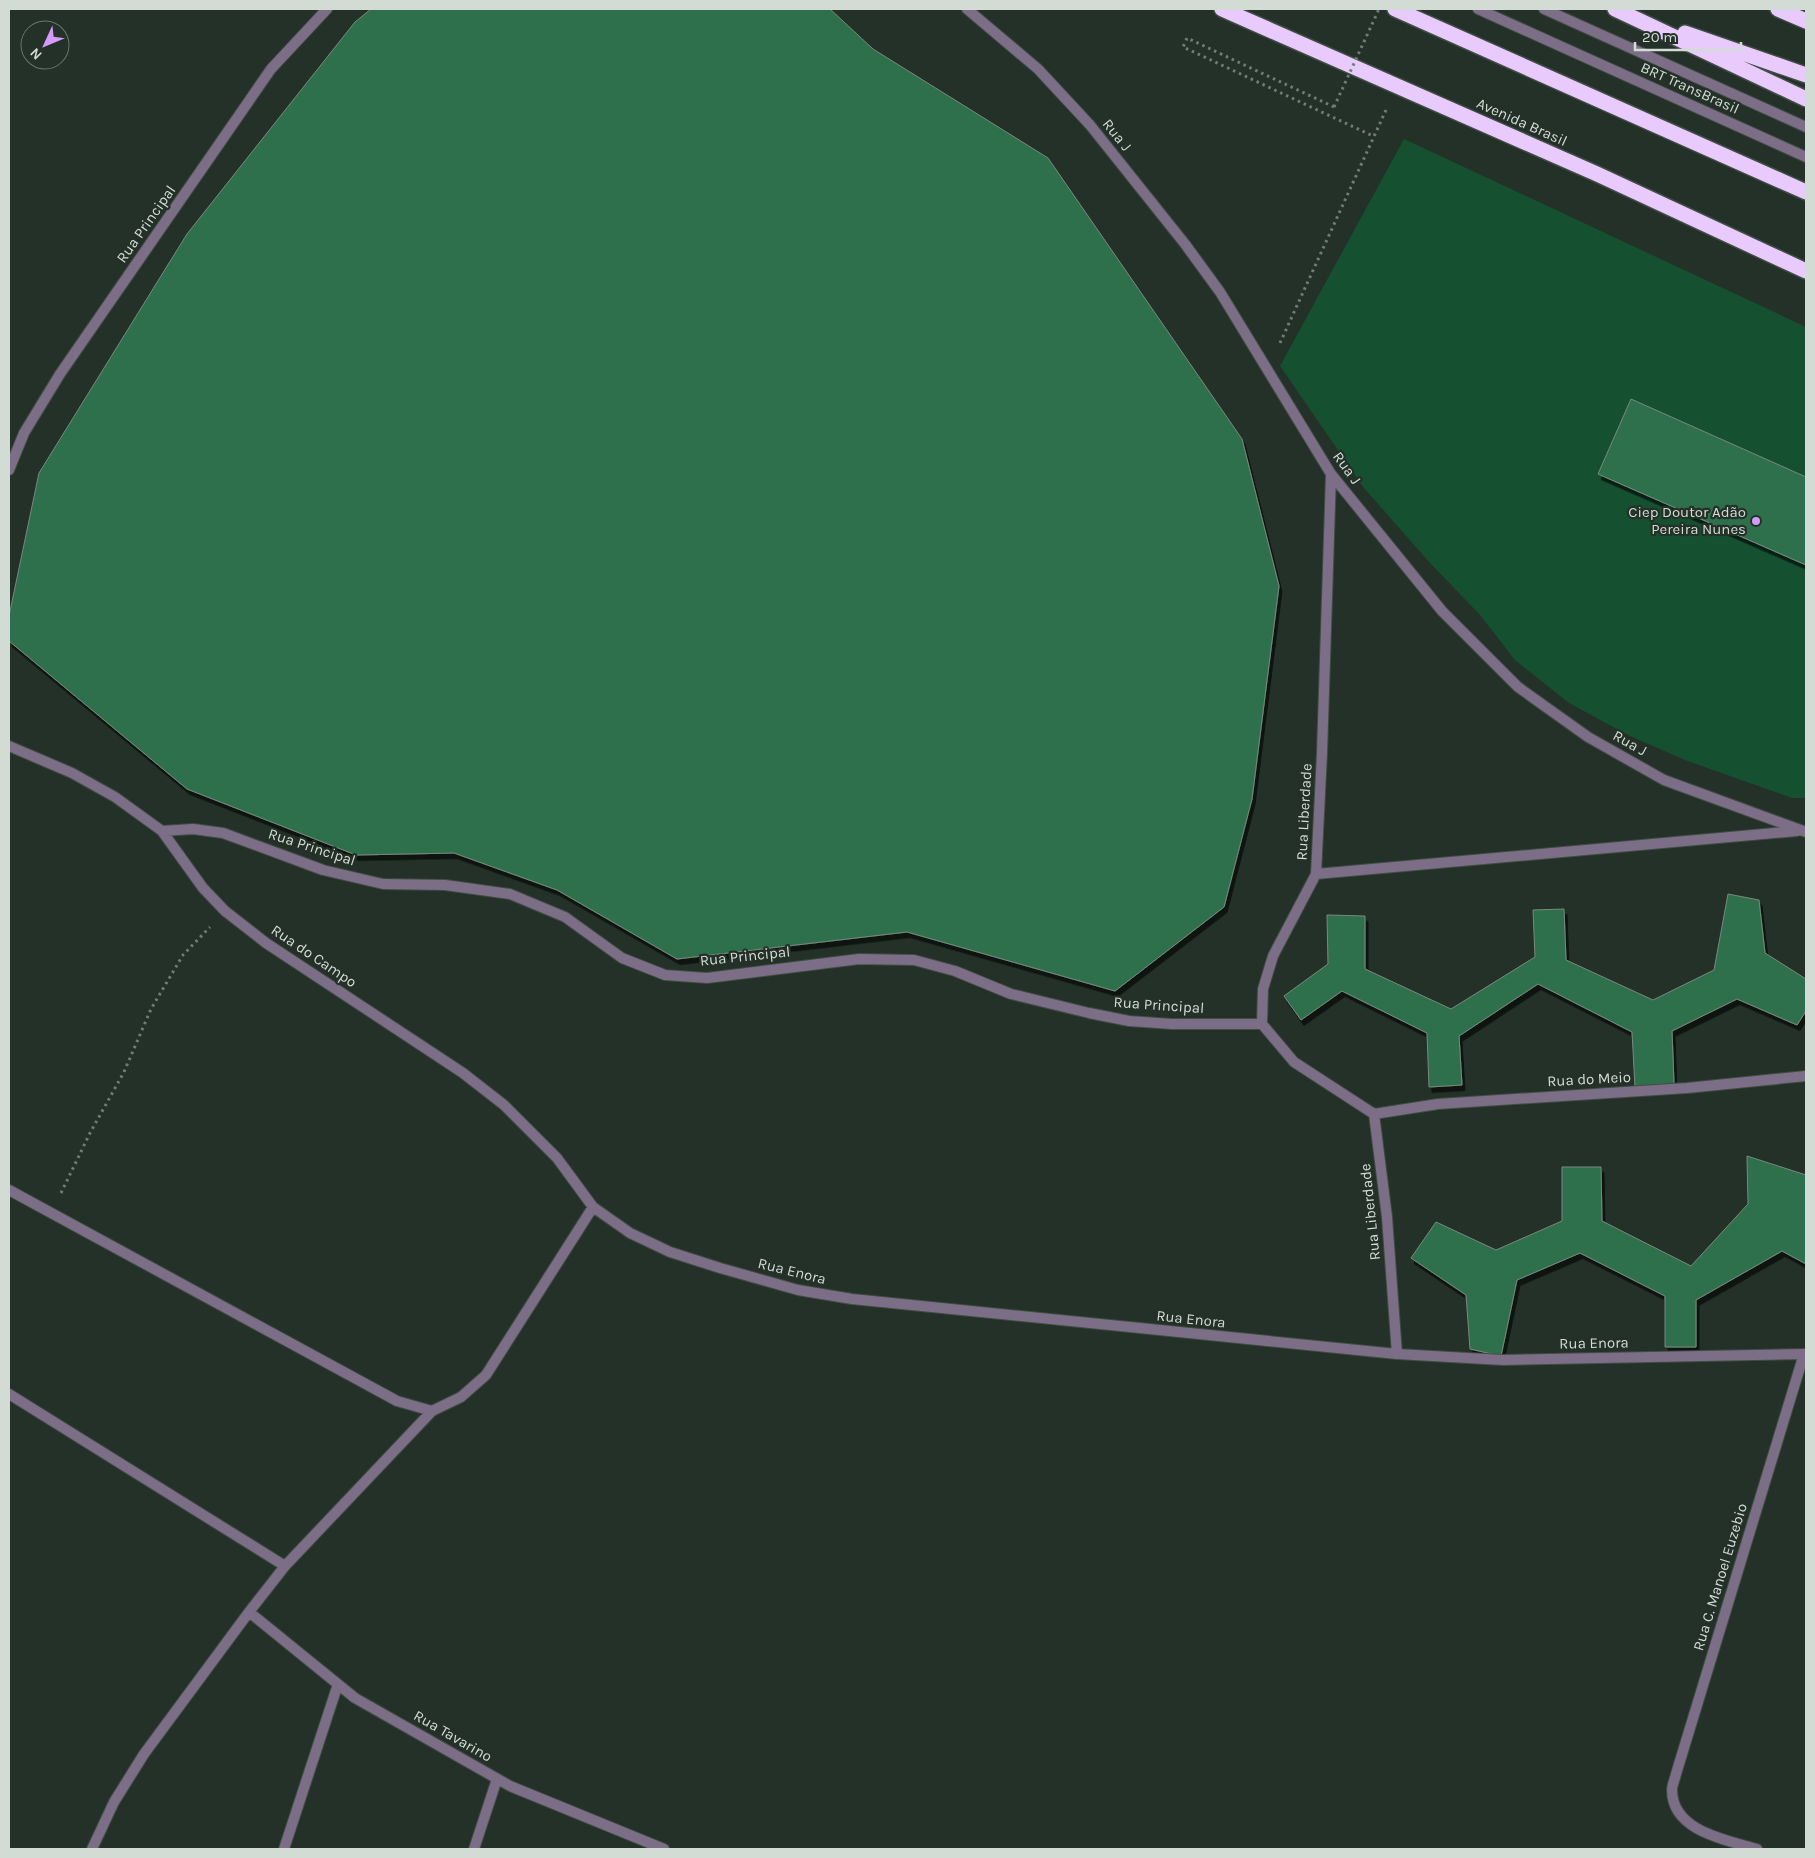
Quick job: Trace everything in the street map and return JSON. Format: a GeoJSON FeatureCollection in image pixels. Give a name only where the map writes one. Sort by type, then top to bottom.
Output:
{"type":"FeatureCollection","features":[{"type":"Feature","properties":{"kind":"highway","name":"Avenida Brasil"},"geometry":{"type":"LineString","coordinates":[[1222,9],[1597,174],[1806,271]]}},
{"type":"Feature","properties":{"kind":"highway"},"geometry":{"type":"LineString","coordinates":[[1396,9],[1806,192]]}},
{"type":"Feature","properties":{"kind":"highway"},"geometry":{"type":"LineString","coordinates":[[1616,9],[1806,75]]}},
{"type":"Feature","properties":{"kind":"highway"},"geometry":{"type":"LineString","coordinates":[[1616,9],[1806,99]]}},
{"type":"Feature","properties":{"kind":"highway"},"geometry":{"type":"LineString","coordinates":[[1778,9],[1806,21]]}},
{"type":"Feature","properties":{"kind":"street","name":"Rua Principal"},"geometry":{"type":"LineString","coordinates":[[9,470],[24,433],[60,374],[271,69],[327,9]]}},
{"type":"Feature","properties":{"kind":"street","name":"Rua J"},"geometry":{"type":"LineString","coordinates":[[967,9],[1038,69],[1090,126],[1185,244],[1220,292],[1331,474],[1442,611],[1518,687],[1588,737],[1664,780],[1804,832]]}},
{"type":"Feature","properties":{"kind":"street","name":"BRT TransBrasil"},"geometry":{"type":"LineString","coordinates":[[1478,9],[1806,157]]}},
{"type":"Feature","properties":{"kind":"street","name":"BRT TransBrasil"},"geometry":{"type":"LineString","coordinates":[[1544,9],[1806,127]]}},
{"type":"Feature","properties":{"kind":"street","name":"Rua Liberdade"},"geometry":{"type":"LineString","coordinates":[[1262,1024],[1263,989],[1273,956],[1316,874],[1331,474]]}},
{"type":"Feature","properties":{"kind":"street","name":"Rua do Campo"},"geometry":{"type":"LineString","coordinates":[[9,746],[72,773],[115,797],[162,831],[203,888],[225,911],[266,943],[463,1073],[504,1105],[557,1158],[593,1207]]}},
{"type":"Feature","properties":{"kind":"street","name":"Rua Principal"},"geometry":{"type":"LineString","coordinates":[[162,831],[193,829],[223,832],[323,870],[383,884],[445,886],[510,894],[565,916],[622,958],[665,975],[706,978],[859,959],[914,960],[955,971],[1011,994],[1129,1021],[1172,1024],[1262,1024]]}},
{"type":"Feature","properties":{"kind":"street","name":"Rua J"},"geometry":{"type":"LineString","coordinates":[[1316,874],[1804,832]]}},
{"type":"Feature","properties":{"kind":"street"},"geometry":{"type":"LineString","coordinates":[[1262,1024],[1294,1062],[1374,1114]]}},
{"type":"Feature","properties":{"kind":"street","name":"Rua do Meio"},"geometry":{"type":"LineString","coordinates":[[1374,1114],[1438,1104],[1687,1088],[1806,1076]]}},
{"type":"Feature","properties":{"kind":"street","name":"Rua Liberdade"},"geometry":{"type":"LineString","coordinates":[[1374,1114],[1387,1218],[1397,1354]]}},
{"type":"Feature","properties":{"kind":"street"},"geometry":{"type":"LineString","coordinates":[[9,1190],[397,1401],[432,1411]]}},
{"type":"Feature","properties":{"kind":"street"},"geometry":{"type":"LineString","coordinates":[[92,1849],[114,1802],[144,1754],[249,1612],[286,1566],[432,1411],[461,1397],[486,1375],[593,1207]]}},
{"type":"Feature","properties":{"kind":"street","name":"Rua Enora"},"geometry":{"type":"LineString","coordinates":[[593,1207],[630,1233],[670,1252],[798,1290],[852,1299],[1397,1354],[1503,1360],[1805,1354]]}},
{"type":"Feature","properties":{"kind":"street","name":"Rua C. Manoel Euzebio"},"geometry":{"type":"LineString","coordinates":[[1757,1849],[1715,1837],[1691,1825],[1677,1810],[1672,1790],[1805,1354]]}},
{"type":"Feature","properties":{"kind":"street"},"geometry":{"type":"LineString","coordinates":[[9,1394],[286,1566]]}},
{"type":"Feature","properties":{"kind":"street","name":"Rua Tavarino"},"geometry":{"type":"LineString","coordinates":[[249,1612],[355,1698],[510,1786],[660,1849]]}},
{"type":"Feature","properties":{"kind":"street"},"geometry":{"type":"LineString","coordinates":[[284,1849],[338,1684]]}},
{"type":"Feature","properties":{"kind":"street"},"geometry":{"type":"LineString","coordinates":[[474,1849],[498,1779]]}},
{"type":"Feature","properties":{"kind":"path"},"geometry":{"type":"LineString","coordinates":[[1268,370],[1373,136],[1183,47],[1187,38],[1334,107],[1379,9]]}},
{"type":"Feature","properties":{"kind":"path"},"geometry":{"type":"LineString","coordinates":[[52,1213],[90,1133],[124,1072],[151,1009],[183,956],[225,911]]}},
{"type":"Feature","properties":{"kind":"green space"},"geometry":{"type":"Polygon","coordinates":[[[1404,139],[1806,327],[1806,798],[1792,798],[1685,760],[1628,735],[1569,703],[1515,660],[1481,616],[1430,563],[1364,488],[1280,366],[1404,139]]]}},
{"type":"Feature","properties":{"kind":"building"},"geometry":{"type":"Polygon","coordinates":[[[371,9],[830,9],[873,49],[1048,158],[1242,439],[1279,586],[1252,799],[1224,907],[1115,991],[907,932],[677,959],[557,890],[454,853],[356,855],[187,789],[9,641],[9,616],[39,473],[187,234],[355,22],[371,9]]]}},
{"type":"Feature","properties":{"kind":"building","name":"Ciep Doutor Adão Pereira Nunes"},"geometry":{"type":"Polygon","coordinates":[[[1631,399],[1806,477],[1806,565],[1598,474],[1631,399]]]}},
{"type":"Feature","properties":{"kind":"building"},"geometry":{"type":"Polygon","coordinates":[[[1728,894],[1759,900],[1765,953],[1806,979],[1806,1011],[1797,1025],[1737,999],[1672,1031],[1674,1084],[1635,1087],[1632,1032],[1538,984],[1459,1036],[1462,1085],[1429,1087],[1427,1033],[1342,991],[1301,1020],[1284,996],[1328,964],[1327,915],[1365,916],[1365,969],[1451,1009],[1535,957],[1533,910],[1564,909],[1566,960],[1653,1000],[1714,970],[1728,894]]]}},
{"type":"Feature","properties":{"kind":"building"},"geometry":{"type":"Polygon","coordinates":[[[1747,1156],[1806,1175],[1806,1264],[1782,1251],[1696,1300],[1696,1347],[1665,1347],[1665,1296],[1580,1253],[1517,1280],[1501,1356],[1470,1349],[1466,1295],[1411,1258],[1436,1222],[1496,1250],[1562,1221],[1562,1167],[1601,1167],[1602,1221],[1691,1266],[1748,1204],[1747,1156]]]}},
{"type":"Feature","properties":{"kind":"place","name":"Ciep Doutor Adão Pereira Nunes"},"geometry":{"type":"Point","coordinates":[1756,521]}}]}
